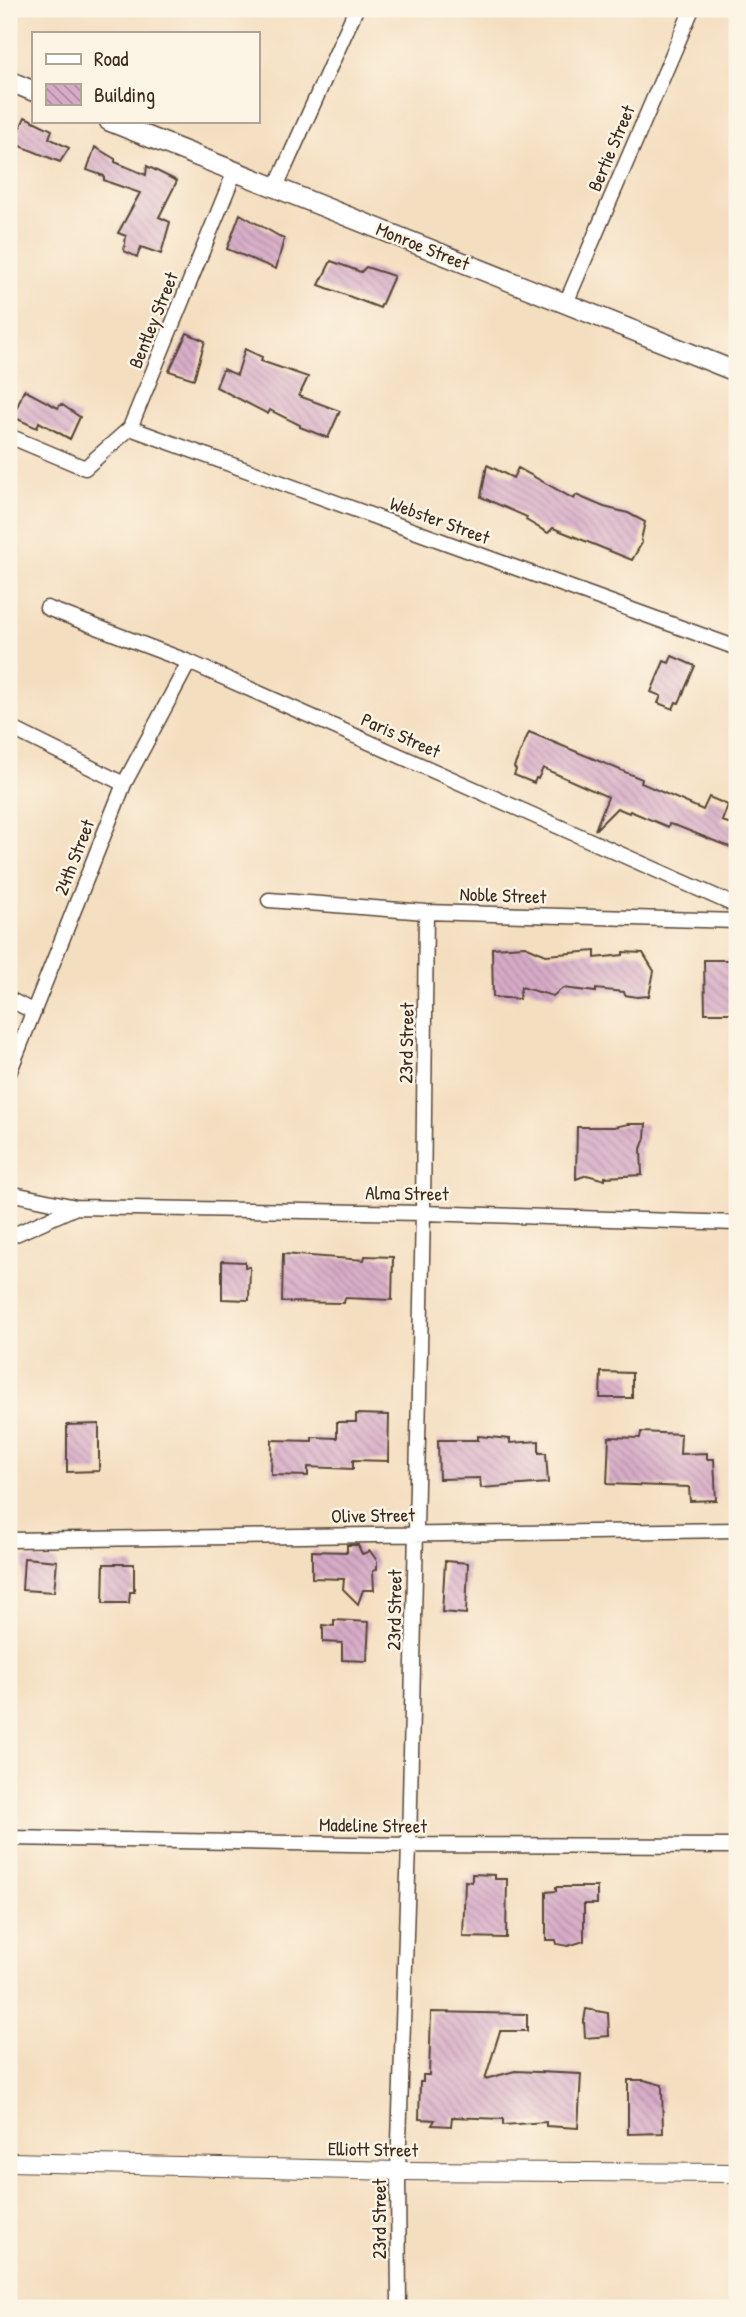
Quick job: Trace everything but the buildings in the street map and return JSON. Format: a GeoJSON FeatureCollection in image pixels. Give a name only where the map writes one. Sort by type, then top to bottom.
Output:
{"type":"FeatureCollection","features":[{"type":"Feature","properties":{"kind":"main road"},"geometry":{"type":"LineString","coordinates":[[9,81],[32,91]]}},
{"type":"Feature","properties":{"kind":"main road","name":"Monroe Street"},"geometry":{"type":"LineString","coordinates":[[111,122],[737,372]]}},
{"type":"Feature","properties":{"kind":"street"},"geometry":{"type":"LineString","coordinates":[[276,187],[356,9]]}},
{"type":"Feature","properties":{"kind":"street","name":"Bertie Street"},"geometry":{"type":"LineString","coordinates":[[566,303],[692,9]]}},
{"type":"Feature","properties":{"kind":"street","name":"Bentley Street"},"geometry":{"type":"LineString","coordinates":[[9,436],[85,468],[130,428],[235,171]]}},
{"type":"Feature","properties":{"kind":"street","name":"Webster Street"},"geometry":{"type":"LineString","coordinates":[[130,428],[737,648]]}},
{"type":"Feature","properties":{"kind":"street","name":"Paris Street"},"geometry":{"type":"LineString","coordinates":[[47,608],[189,662],[737,906]]}},
{"type":"Feature","properties":{"kind":"street","name":"24th Street"},"geometry":{"type":"LineString","coordinates":[[9,1073],[124,785],[189,662]]}},
{"type":"Feature","properties":{"kind":"street"},"geometry":{"type":"LineString","coordinates":[[9,727],[124,785]]}},
{"type":"Feature","properties":{"kind":"street","name":"Noble Street"},"geometry":{"type":"LineString","coordinates":[[268,900],[426,912],[737,921]]}},
{"type":"Feature","properties":{"kind":"street","name":"23rd Street"},"geometry":{"type":"LineString","coordinates":[[399,2308],[398,2171],[409,1845],[423,1213],[426,912]]}},
{"type":"Feature","properties":{"kind":"street"},"geometry":{"type":"LineString","coordinates":[[9,999],[34,1012]]}},
{"type":"Feature","properties":{"kind":"street","name":"Alma Street"},"geometry":{"type":"LineString","coordinates":[[9,1193],[76,1207],[423,1213],[737,1223]]}},
{"type":"Feature","properties":{"kind":"street","name":"Alma Street"},"geometry":{"type":"LineString","coordinates":[[9,1237],[76,1207]]}},
{"type":"Feature","properties":{"kind":"street","name":"Olive Street"},"geometry":{"type":"LineString","coordinates":[[9,1540],[737,1530]]}},
{"type":"Feature","properties":{"kind":"street","name":"Madeline Street"},"geometry":{"type":"LineString","coordinates":[[9,1838],[409,1845],[737,1846]]}},
{"type":"Feature","properties":{"kind":"street","name":"Elliott Street"},"geometry":{"type":"LineString","coordinates":[[9,2162],[398,2171],[737,2173]]}}]}
